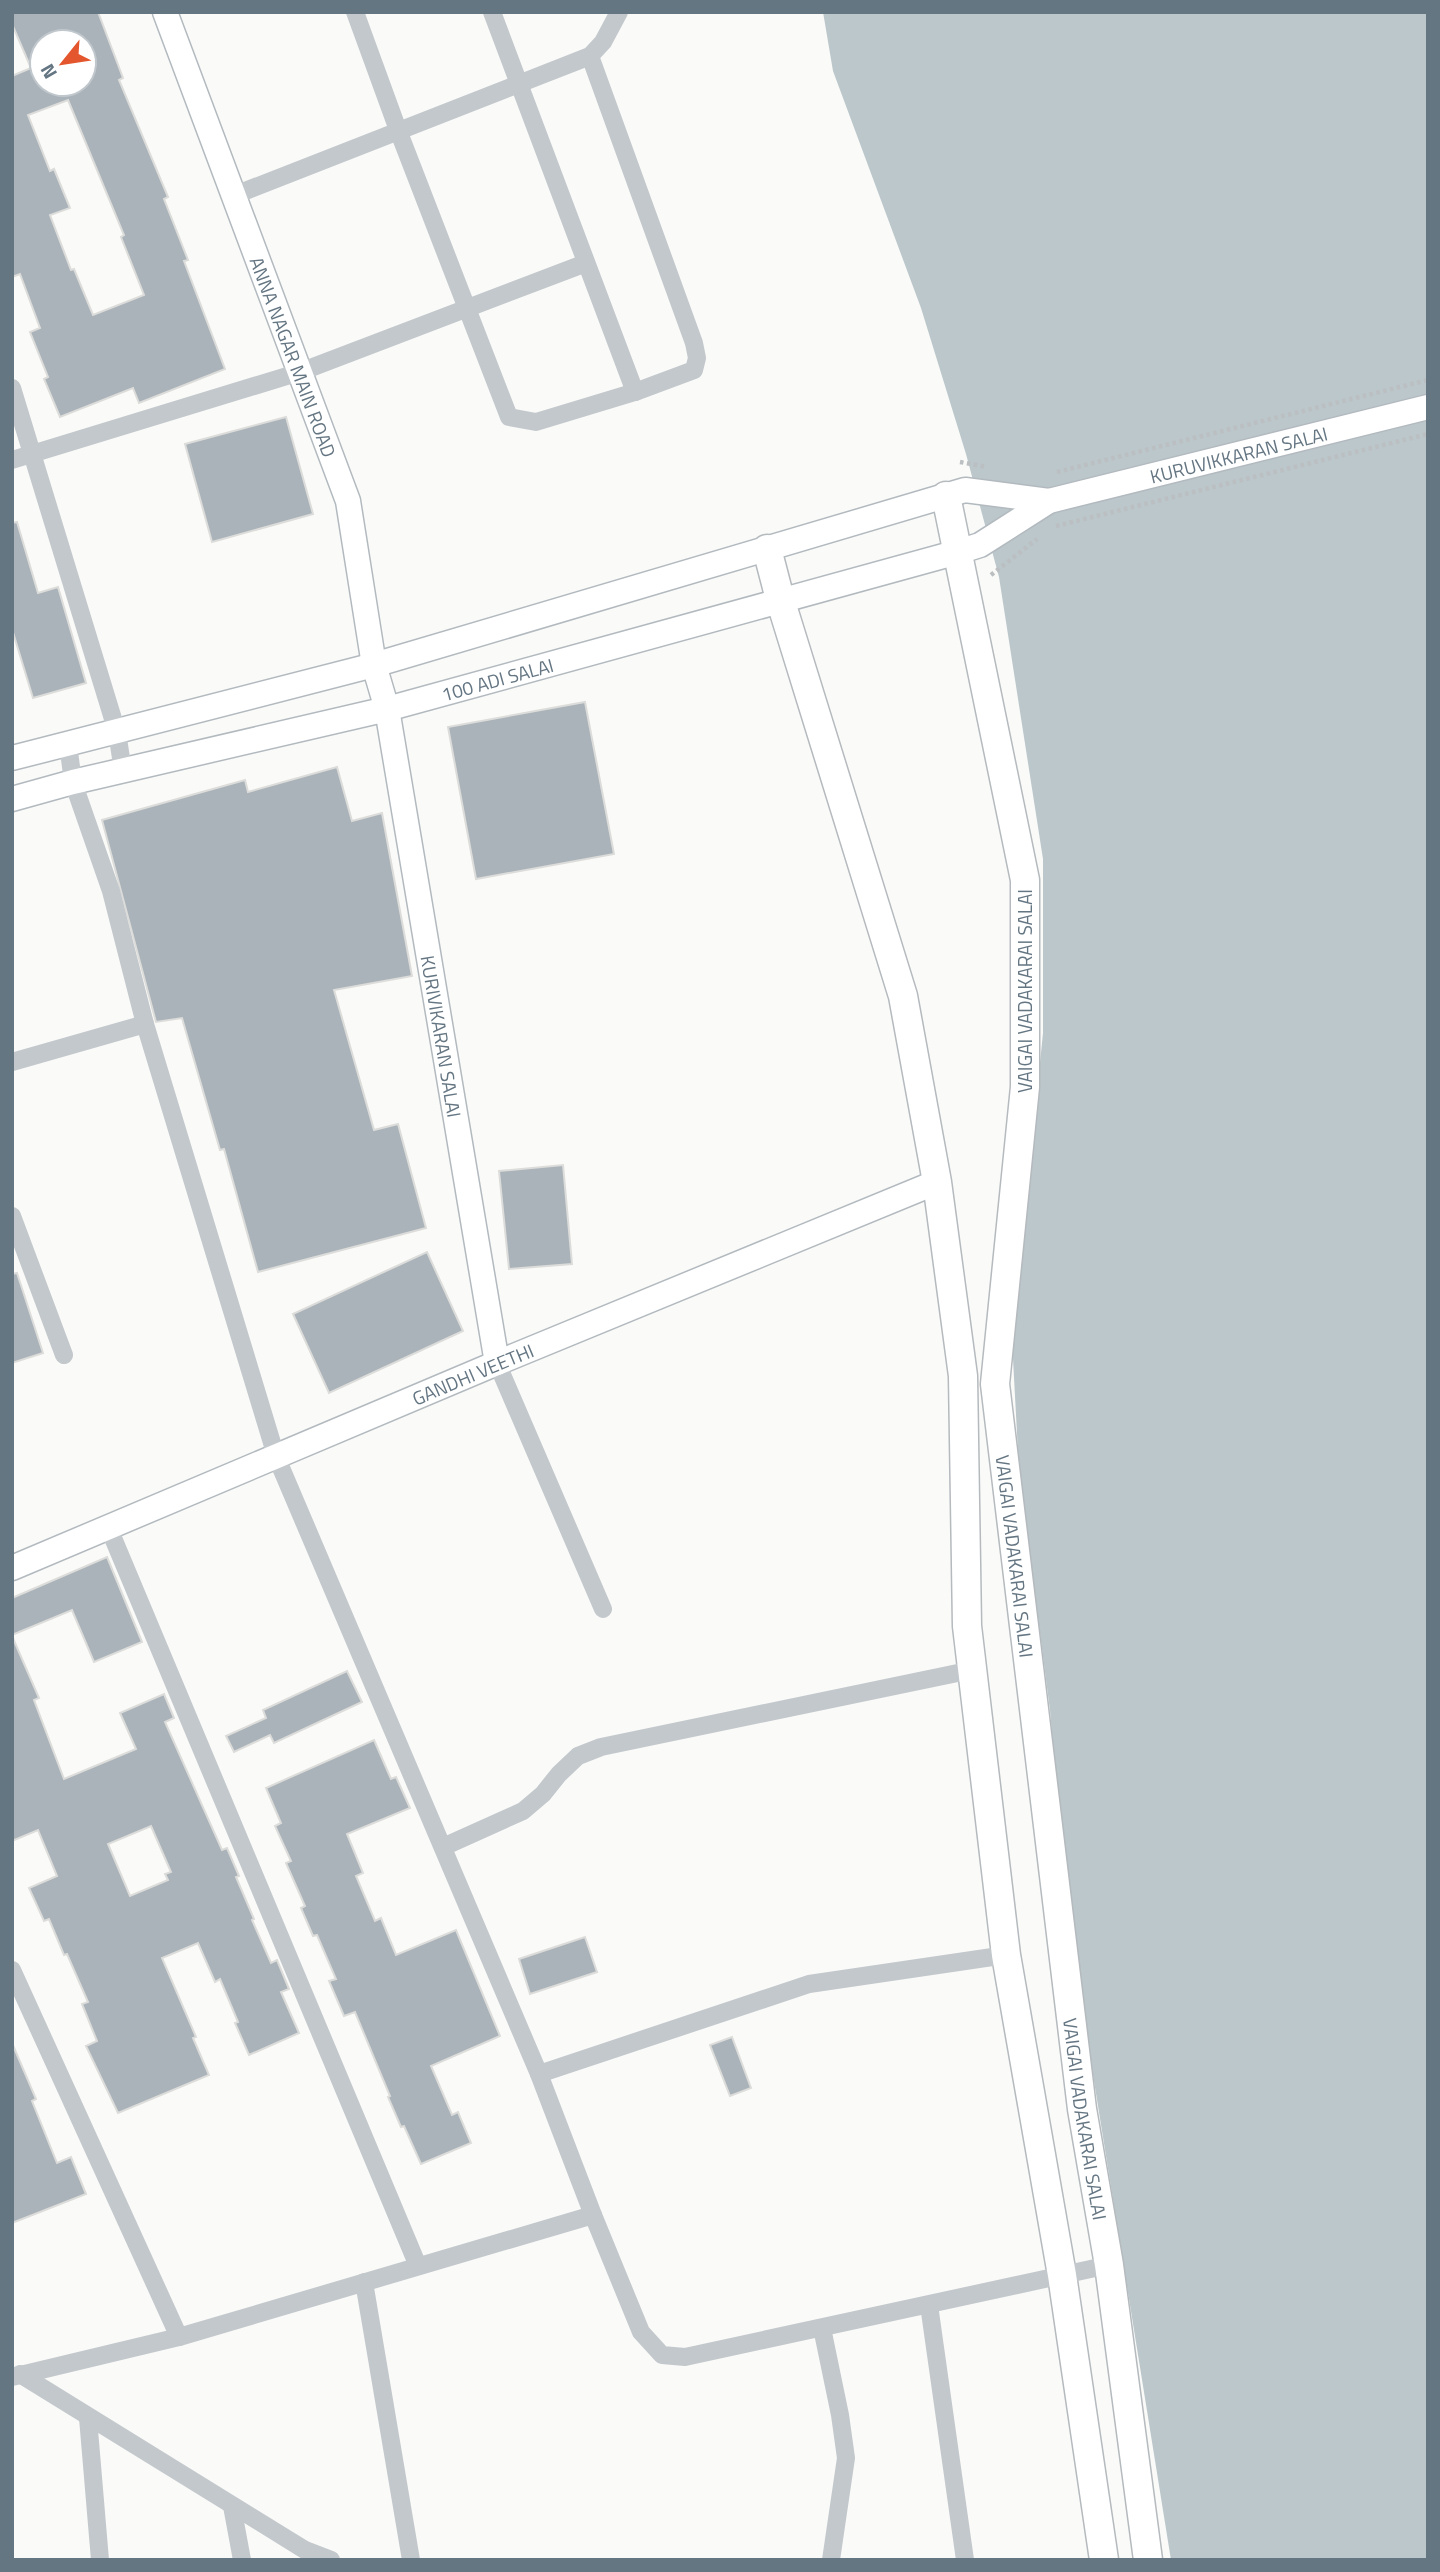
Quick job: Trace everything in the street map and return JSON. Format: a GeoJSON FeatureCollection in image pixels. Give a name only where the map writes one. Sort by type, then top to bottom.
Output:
{"type":"FeatureCollection","features":[{"type":"Feature","properties":{"kind":"main road","name":"ANNA NAGAR MAIN ROAD"},"geometry":{"type":"LineString","coordinates":[[165,12],[348,500],[374,665],[387,709]]}},
{"type":"Feature","properties":{"kind":"main road","name":"KURUVIKKARAN SALAI"},"geometry":{"type":"LineString","coordinates":[[969,549],[1049,502],[1428,407]]}},
{"type":"Feature","properties":{"kind":"main road"},"geometry":{"type":"LineString","coordinates":[[12,758],[374,665],[956,493]]}},
{"type":"Feature","properties":{"kind":"main road","name":"KURUVIKKARAN SALAI"},"geometry":{"type":"LineString","coordinates":[[956,493],[1049,502]]}},
{"type":"Feature","properties":{"kind":"main road","name":"VAIGAI VADAKARAI SALAI"},"geometry":{"type":"LineString","coordinates":[[956,493],[969,549],[1025,880],[1025,1087],[995,1384],[1082,2109],[1109,2265],[1148,2560]]}},
{"type":"Feature","properties":{"kind":"main road","name":"VAIGAI VADAKARAI SALAI"},"geometry":{"type":"LineString","coordinates":[[767,549],[780,599],[903,996],[937,1182],[963,1376],[967,1626],[1006,1955],[1062,2275],[1104,2560]]}},
{"type":"Feature","properties":{"kind":"main road","name":"100 ADI SALAI"},"geometry":{"type":"LineString","coordinates":[[12,799],[73,782],[387,709],[969,549]]}},
{"type":"Feature","properties":{"kind":"main road","name":"KURIVIKARAN SALAI"},"geometry":{"type":"LineString","coordinates":[[387,709],[497,1363]]}},
{"type":"Feature","properties":{"kind":"main road","name":"GANDHI VEETHI"},"geometry":{"type":"LineString","coordinates":[[12,1569],[497,1363],[937,1182]]}},
{"type":"Feature","properties":{"kind":"street"},"geometry":{"type":"LineString","coordinates":[[355,12],[509,417],[536,422],[635,392],[694,370],[697,358],[590,56]]}},
{"type":"Feature","properties":{"kind":"street"},"geometry":{"type":"LineString","coordinates":[[492,12],[635,392]]}},
{"type":"Feature","properties":{"kind":"street"},"geometry":{"type":"LineString","coordinates":[[235,195],[590,56],[603,42],[619,12]]}},
{"type":"Feature","properties":{"kind":"street"},"geometry":{"type":"LineString","coordinates":[[12,460],[300,372],[586,263]]}},
{"type":"Feature","properties":{"kind":"street"},"geometry":{"type":"LineString","coordinates":[[12,388],[117,732],[124,771]]}},
{"type":"Feature","properties":{"kind":"street"},"geometry":{"type":"LineString","coordinates":[[68,744],[73,782],[111,891],[145,1024],[276,1456],[539,2074],[641,2332],[662,2355],[685,2357],[1109,2265]]}},
{"type":"Feature","properties":{"kind":"street"},"geometry":{"type":"LineString","coordinates":[[12,1062],[145,1024]]}},
{"type":"Feature","properties":{"kind":"street"},"geometry":{"type":"LineString","coordinates":[[14,1224],[64,1355]]}},
{"type":"Feature","properties":{"kind":"street"},"geometry":{"type":"LineString","coordinates":[[497,1363],[603,1609]]}},
{"type":"Feature","properties":{"kind":"street"},"geometry":{"type":"LineString","coordinates":[[108,1527],[418,2266]]}},
{"type":"Feature","properties":{"kind":"street"},"geometry":{"type":"LineString","coordinates":[[443,1847],[523,1811],[543,1794],[578,1756],[601,1747],[972,1670]]}},
{"type":"Feature","properties":{"kind":"street"},"geometry":{"type":"LineString","coordinates":[[539,2074],[809,1983],[1006,1955]]}},
{"type":"Feature","properties":{"kind":"street"},"geometry":{"type":"LineString","coordinates":[[12,1970],[179,2337]]}},
{"type":"Feature","properties":{"kind":"street"},"geometry":{"type":"LineString","coordinates":[[16,2375],[179,2337],[593,2215]]}},
{"type":"Feature","properties":{"kind":"street"},"geometry":{"type":"LineString","coordinates":[[364,2282],[411,2560]]}},
{"type":"Feature","properties":{"kind":"street"},"geometry":{"type":"LineString","coordinates":[[929,2305],[965,2560]]}},
{"type":"Feature","properties":{"kind":"street"},"geometry":{"type":"LineString","coordinates":[[822,2328],[846,2458],[831,2560]]}},
{"type":"Feature","properties":{"kind":"street"},"geometry":{"type":"LineString","coordinates":[[16,2375],[305,2550],[331,2560]]}},
{"type":"Feature","properties":{"kind":"street"},"geometry":{"type":"LineString","coordinates":[[88,2418],[100,2560]]}},
{"type":"Feature","properties":{"kind":"street"},"geometry":{"type":"LineString","coordinates":[[232,2506],[243,2560]]}},
{"type":"Feature","properties":{"kind":"path"},"geometry":{"type":"LineString","coordinates":[[1051,474],[1428,380]]}},
{"type":"Feature","properties":{"kind":"path"},"geometry":{"type":"LineString","coordinates":[[1052,527],[1428,434]]}},
{"type":"Feature","properties":{"kind":"path"},"geometry":{"type":"LineString","coordinates":[[960,462],[999,469]]}},
{"type":"Feature","properties":{"kind":"path"},"geometry":{"type":"LineString","coordinates":[[991,575],[1042,535]]}},
{"type":"Feature","properties":{"kind":"shaded area"},"geometry":{"type":"Polygon","coordinates":[[[823,12],[1428,12],[1428,2560],[1171,2560],[1067,1913],[1050,1710],[1019,1471],[1012,1340],[1043,1033],[1043,859],[999,577],[966,454],[921,308],[833,71],[823,12]]]}},
{"type":"Feature","properties":{"kind":"building"},"geometry":{"type":"Polygon","coordinates":[[[12,12],[98,12],[123,78],[119,80],[168,197],[164,199],[188,260],[184,261],[225,369],[139,403],[133,388],[60,417],[44,379],[48,377],[30,332],[40,328],[20,274],[12,277],[12,76],[28,69],[28,98],[98,98],[98,28],[28,28],[28,61],[12,24],[12,12]],[[68,100],[28,115],[50,171],[54,169],[70,208],[50,215],[71,270],[74,269],[93,315],[144,295],[121,237],[124,235],[68,100]]]}},
{"type":"Feature","properties":{"kind":"building"},"geometry":{"type":"Polygon","coordinates":[[[286,417],[313,514],[212,542],[185,444],[286,417]]]}},
{"type":"Feature","properties":{"kind":"building"},"geometry":{"type":"Polygon","coordinates":[[[17,522],[38,593],[58,587],[86,683],[33,698],[12,629],[12,523],[17,522]]]}},
{"type":"Feature","properties":{"kind":"building"},"geometry":{"type":"Polygon","coordinates":[[[585,702],[614,854],[476,879],[448,727],[585,702]]]}},
{"type":"Feature","properties":{"kind":"building"},"geometry":{"type":"Polygon","coordinates":[[[337,767],[352,821],[382,813],[412,976],[334,990],[374,1130],[398,1124],[426,1228],[258,1272],[224,1149],[220,1150],[182,1018],[156,1022],[102,820],[245,780],[248,792],[337,767]]]}},
{"type":"Feature","properties":{"kind":"building"},"geometry":{"type":"Polygon","coordinates":[[[563,1165],[572,1264],[509,1269],[499,1171],[563,1165]]]}},
{"type":"Feature","properties":{"kind":"building"},"geometry":{"type":"Polygon","coordinates":[[[427,1252],[463,1331],[329,1393],[293,1314],[427,1252]]]}},
{"type":"Feature","properties":{"kind":"building"},"geometry":{"type":"Polygon","coordinates":[[[17,1273],[43,1353],[12,1363],[12,1274],[17,1273]]]}},
{"type":"Feature","properties":{"kind":"building"},"geometry":{"type":"Polygon","coordinates":[[[107,1557],[142,1642],[94,1662],[72,1610],[12,1635],[12,1598],[107,1557]]]}},
{"type":"Feature","properties":{"kind":"building"},"geometry":{"type":"Polygon","coordinates":[[[12,1636],[39,1698],[34,1700],[64,1779],[136,1749],[120,1713],[164,1694],[174,1718],[165,1722],[222,1850],[227,1848],[254,1919],[252,1920],[271,1963],[277,1960],[289,1989],[281,1992],[299,2033],[249,2055],[220,1979],[215,1982],[198,1943],[162,1958],[196,2037],[193,2038],[209,2075],[118,2113],[86,2046],[97,2041],[82,2004],[88,2002],[49,1919],[44,1921],[29,1888],[57,1876],[38,1830],[12,1841],[12,1636]],[[151,1826],[108,1844],[130,1896],[168,1880],[165,1874],[171,1872],[151,1826]]]}},
{"type":"Feature","properties":{"kind":"building"},"geometry":{"type":"Polygon","coordinates":[[[347,1671],[362,1702],[274,1743],[270,1735],[234,1752],[226,1736],[266,1718],[263,1710],[347,1671]]]}},
{"type":"Feature","properties":{"kind":"building"},"geometry":{"type":"Polygon","coordinates":[[[374,1740],[391,1779],[396,1777],[410,1808],[347,1834],[363,1873],[356,1876],[375,1921],[381,1918],[396,1955],[456,1930],[500,2036],[431,2066],[452,2115],[458,2112],[471,2143],[421,2164],[404,2126],[401,2127],[355,2012],[344,2016],[329,1981],[336,1979],[317,1935],[313,1936],[301,1908],[305,1906],[286,1863],[291,1861],[275,1826],[281,1823],[266,1788],[374,1740]]]}},
{"type":"Feature","properties":{"kind":"building"},"geometry":{"type":"Polygon","coordinates":[[[585,1937],[597,1972],[530,1994],[519,1959],[585,1937]]]}},
{"type":"Feature","properties":{"kind":"building"},"geometry":{"type":"Polygon","coordinates":[[[732,2037],[751,2088],[730,2096],[710,2045],[732,2037]]]}},
{"type":"Feature","properties":{"kind":"building"},"geometry":{"type":"Polygon","coordinates":[[[12,2043],[36,2099],[32,2101],[57,2163],[71,2157],[86,2194],[12,2223],[12,2043]]]}}]}
